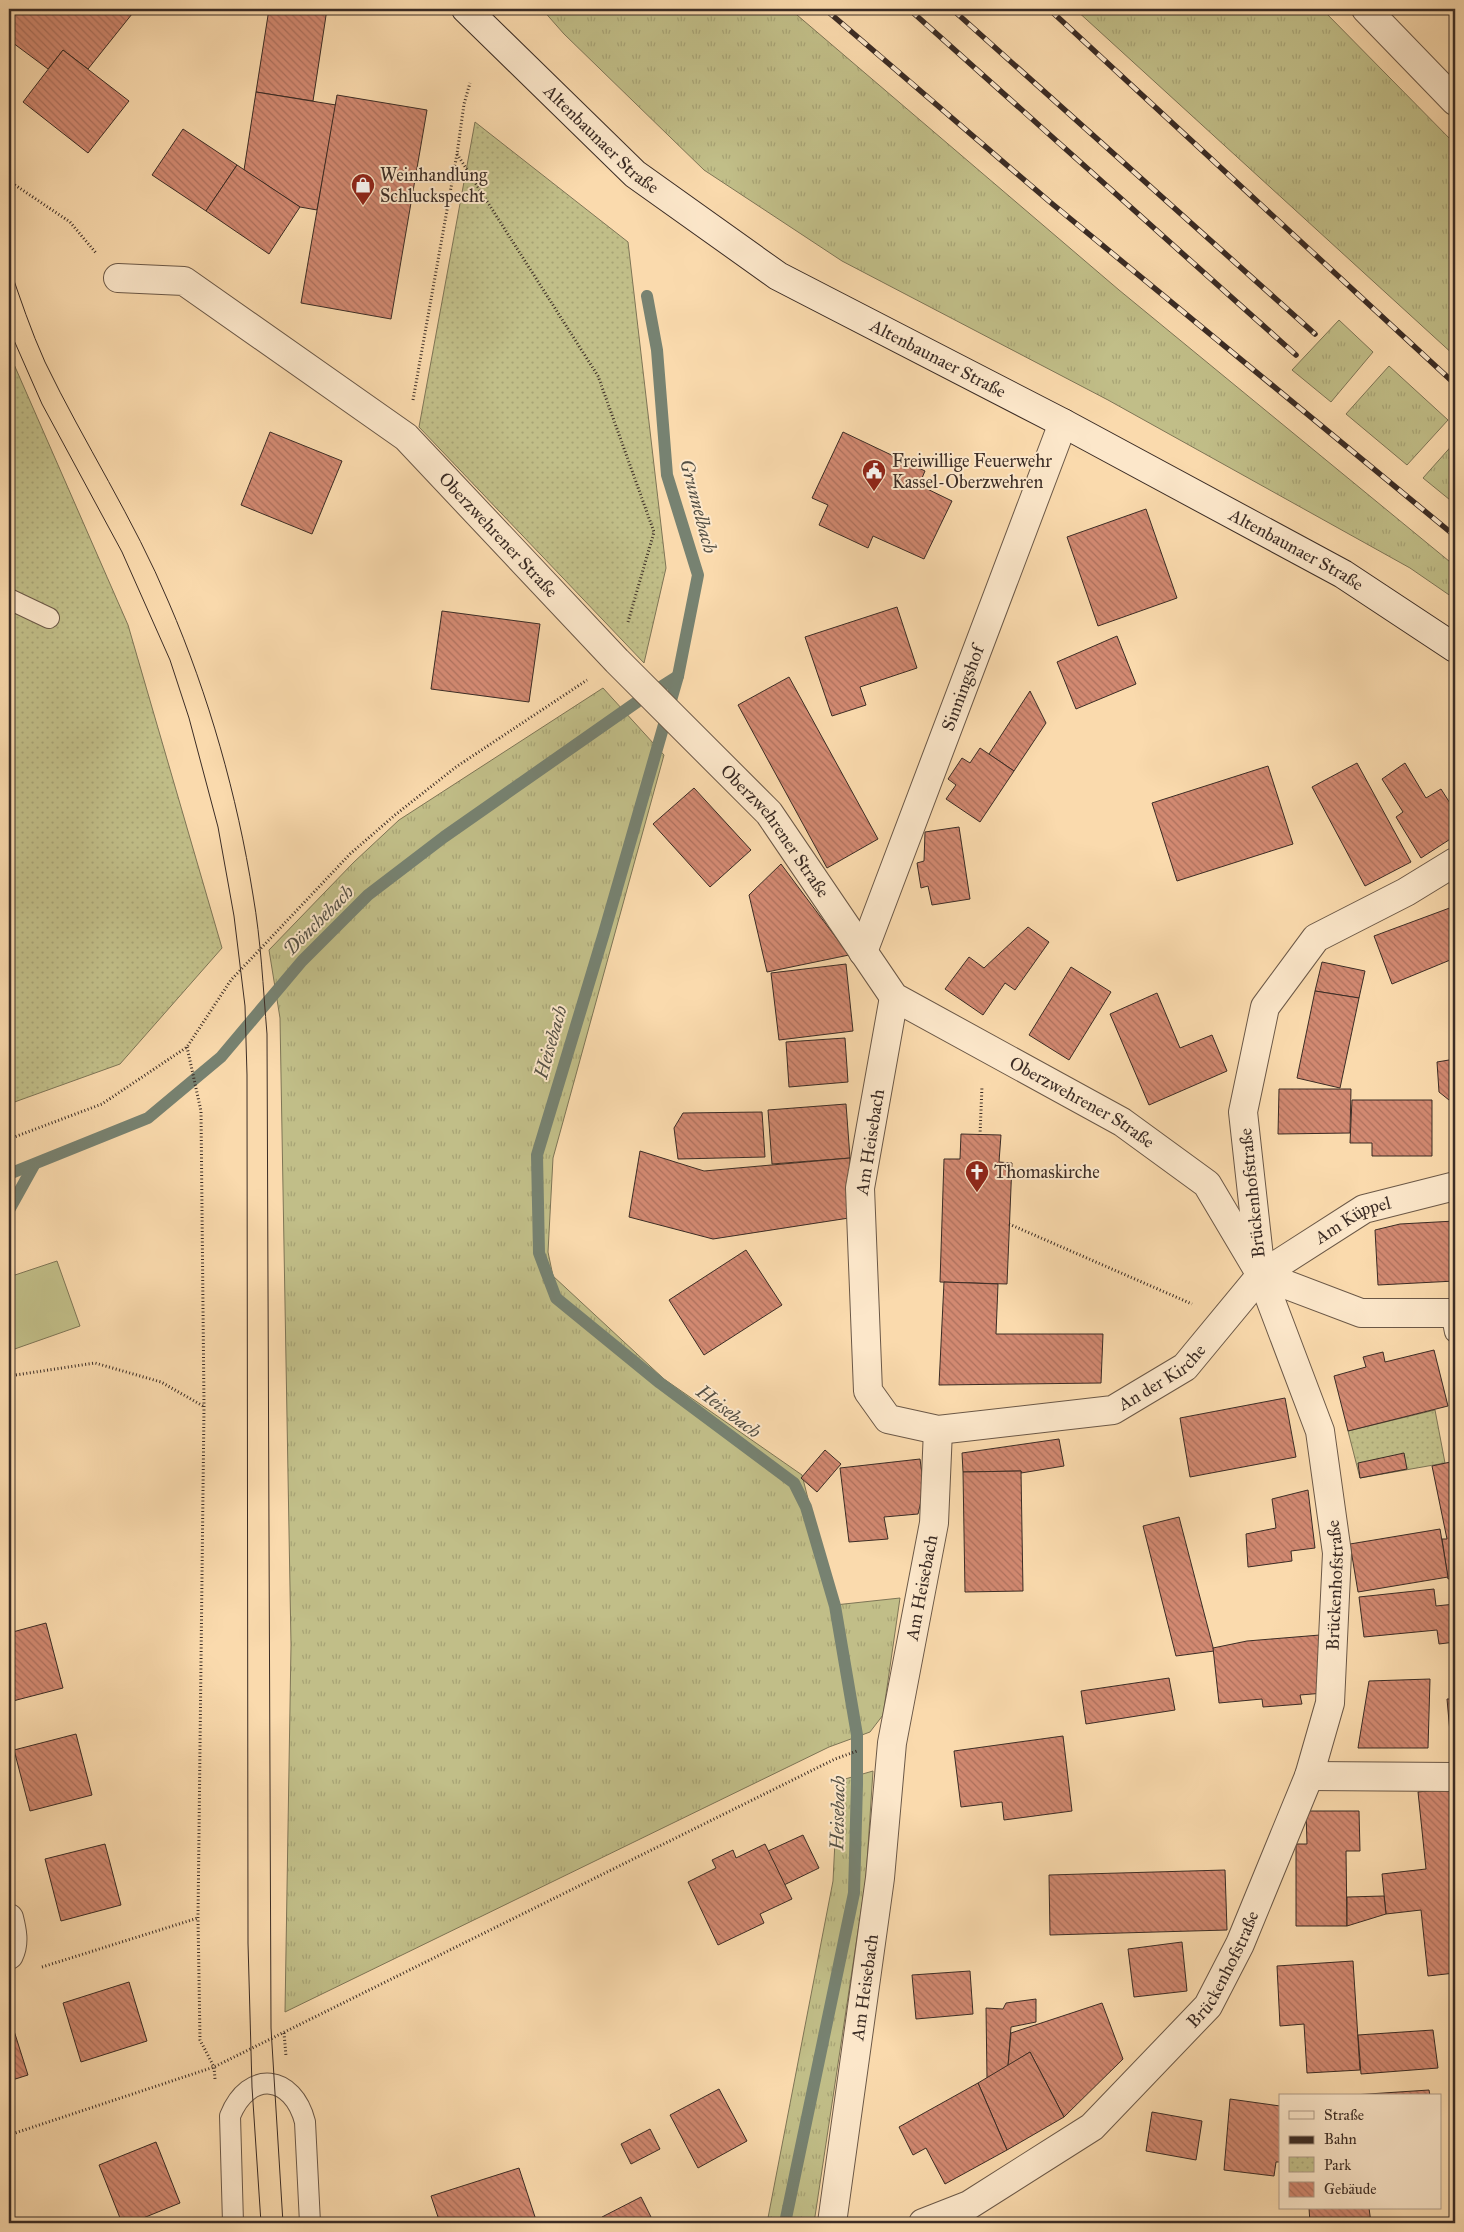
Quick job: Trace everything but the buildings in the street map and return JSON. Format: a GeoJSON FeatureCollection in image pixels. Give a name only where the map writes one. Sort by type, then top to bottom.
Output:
{"type":"FeatureCollection","features":[{"type":"Feature","properties":{"kind":"street","name":"Altenbaunaer Straße"},"geometry":{"type":"LineString","coordinates":[[466,9],[634,174],[778,276],[1063,423],[1343,574],[1455,648]]}},
{"type":"Feature","properties":{"kind":"street"},"geometry":{"type":"LineString","coordinates":[[1366,9],[1455,101]]}},
{"type":"Feature","properties":{"kind":"street","name":"Oberzwehrener Straße"},"geometry":{"type":"LineString","coordinates":[[118,278],[184,281],[406,437],[617,661],[768,812],[894,997],[1122,1122],[1207,1184],[1261,1275]]}},
{"type":"Feature","properties":{"kind":"street","name":"Sinningshof"},"geometry":{"type":"LineString","coordinates":[[863,952],[1063,423]]}},
{"type":"Feature","properties":{"kind":"street","name":"Brückenhofstraße"},"geometry":{"type":"LineString","coordinates":[[923,2223],[972,2214],[1092,2127],[1208,2006],[1240,1944],[1309,1776],[1330,1703],[1337,1553],[1320,1431],[1261,1275],[1242,1112],[1265,1007],[1316,938],[1406,892],[1455,862]]}},
{"type":"Feature","properties":{"kind":"street","name":"Am Heisebach"},"geometry":{"type":"LineString","coordinates":[[832,2223],[880,1878],[892,1743],[934,1523],[938,1430],[888,1419],[868,1391],[860,1188],[894,997]]}},
{"type":"Feature","properties":{"kind":"street","name":"Am Küppel"},"geometry":{"type":"LineString","coordinates":[[1261,1275],[1364,1209],[1455,1186]]}},
{"type":"Feature","properties":{"kind":"street"},"geometry":{"type":"LineString","coordinates":[[1261,1275],[1360,1312],[1454,1319]]}},
{"type":"Feature","properties":{"kind":"street","name":"An der Kirche"},"geometry":{"type":"LineString","coordinates":[[938,1430],[1113,1410],[1184,1367],[1261,1275]]}},
{"type":"Feature","properties":{"kind":"street"},"geometry":{"type":"LineString","coordinates":[[1309,1776],[1455,1778]]}},
{"type":"Feature","properties":{"kind":"street"},"geometry":{"type":"LineString","coordinates":[[9,1918],[13,1931],[12,1949],[9,1955]]}},
{"type":"Feature","properties":{"kind":"lane"},"geometry":{"type":"LineString","coordinates":[[9,599],[49,618]]}},
{"type":"Feature","properties":{"kind":"lane"},"geometry":{"type":"LineString","coordinates":[[233,2223],[230,2116],[234,2105],[242,2095],[252,2086],[262,2083],[274,2084],[286,2089],[296,2099],[302,2110],[305,2122],[310,2223]]}},
{"type":"Feature","properties":{"kind":"path"},"geometry":{"type":"LineString","coordinates":[[406,437],[457,154],[464,104],[470,83]]}},
{"type":"Feature","properties":{"kind":"path"},"geometry":{"type":"LineString","coordinates":[[9,1139],[102,1104],[187,1047],[231,980],[350,854],[395,814],[456,767],[617,661],[654,532],[598,376],[457,154]]}},
{"type":"Feature","properties":{"kind":"path"},"geometry":{"type":"LineString","coordinates":[[9,180],[70,222],[118,278]]}},
{"type":"Feature","properties":{"kind":"path"},"geometry":{"type":"LineString","coordinates":[[980,1135],[984,1046]]}},
{"type":"Feature","properties":{"kind":"path"},"geometry":{"type":"LineString","coordinates":[[187,1047],[201,1111],[204,1406],[198,1918],[200,2040],[214,2067]]}},
{"type":"Feature","properties":{"kind":"path"},"geometry":{"type":"LineString","coordinates":[[1009,1224],[1225,1319]]}},
{"type":"Feature","properties":{"kind":"path"},"geometry":{"type":"LineString","coordinates":[[9,1376],[96,1363],[161,1382],[204,1406]]}},
{"type":"Feature","properties":{"kind":"path"},"geometry":{"type":"LineString","coordinates":[[9,2135],[214,2067],[835,1759],[865,1749]]}},
{"type":"Feature","properties":{"kind":"path"},"geometry":{"type":"LineString","coordinates":[[34,1967],[43,1968],[198,1918]]}},
{"type":"Feature","properties":{"kind":"green space"},"geometry":{"type":"Polygon","coordinates":[[[542,9],[790,9],[1119,290],[1455,566],[1455,599],[1410,568],[1108,400],[842,261],[704,170],[564,34],[542,9]]]}},
{"type":"Feature","properties":{"kind":"green space"},"geometry":{"type":"Polygon","coordinates":[[[1075,9],[1322,9],[1455,144],[1455,356],[1075,9]]]}},
{"type":"Feature","properties":{"kind":"green space"},"geometry":{"type":"Polygon","coordinates":[[[475,122],[628,242],[666,568],[644,663],[419,427],[475,122]]]}},
{"type":"Feature","properties":{"kind":"green space"},"geometry":{"type":"Polygon","coordinates":[[[1339,320],[1373,352],[1331,402],[1292,370],[1339,320]]]}},
{"type":"Feature","properties":{"kind":"green space"},"geometry":{"type":"Polygon","coordinates":[[[9,353],[128,625],[222,948],[120,1064],[9,1104],[9,353]]]}},
{"type":"Feature","properties":{"kind":"green space"},"geometry":{"type":"Polygon","coordinates":[[[1389,366],[1448,420],[1407,465],[1346,414],[1389,366]]]}},
{"type":"Feature","properties":{"kind":"green space"},"geometry":{"type":"Polygon","coordinates":[[[1455,442],[1455,504],[1423,478],[1455,442]]]}},
{"type":"Feature","properties":{"kind":"green space"},"geometry":{"type":"Polygon","coordinates":[[[603,688],[664,755],[553,1158],[548,1252],[553,1276],[664,1379],[802,1475],[835,1605],[900,1598],[883,1715],[870,1732],[829,1747],[285,2012],[291,1645],[280,1018],[269,950],[354,862],[399,820],[603,688]]]}},
{"type":"Feature","properties":{"kind":"green space"},"geometry":{"type":"Polygon","coordinates":[[[57,1261],[80,1326],[9,1351],[9,1277],[57,1261]]]}},
{"type":"Feature","properties":{"kind":"green space"},"geometry":{"type":"Polygon","coordinates":[[[1435,1410],[1445,1463],[1360,1478],[1348,1431],[1435,1410]]]}},
{"type":"Feature","properties":{"kind":"green space"},"geometry":{"type":"Polygon","coordinates":[[[873,1771],[866,1878],[814,2223],[767,2223],[833,1881],[838,1781],[873,1771]]]}},
{"type":"Feature","properties":{"kind":"waterway","name":"Heisebach"},"geometry":{"type":"LineString","coordinates":[[647,296],[657,350],[667,475],[698,575],[678,676],[604,933],[537,1155],[539,1253],[556,1298],[660,1383],[794,1483],[806,1507],[835,1606],[857,1735],[854,1893],[785,2223]]}},
{"type":"Feature","properties":{"kind":"waterway","name":"Dönchebach"},"geometry":{"type":"LineString","coordinates":[[9,1174],[148,1118],[221,1057],[302,961],[368,895],[444,837],[637,702],[678,676]]}},
{"type":"Feature","properties":{"kind":"waterway","name":"Dönchebach"},"geometry":{"type":"LineString","coordinates":[[9,1210],[34,1165]]}},
{"type":"Feature","properties":{"kind":"tram line"},"geometry":{"type":"LineString","coordinates":[[9,266],[45,362],[140,541],[169,603],[197,674],[230,783],[239,820],[256,912],[267,1034],[271,2028],[283,2223]]}},
{"type":"Feature","properties":{"kind":"tram line"},"geometry":{"type":"LineString","coordinates":[[9,329],[42,404],[122,552],[170,660],[189,718],[218,827],[234,916],[245,1006],[247,1075],[248,1943],[252,2087],[261,2223]]}},
{"type":"Feature","properties":{"kind":"railway"},"geometry":{"type":"LineString","coordinates":[[825,9],[1050,202],[1455,536]]}},
{"type":"Feature","properties":{"kind":"railway"},"geometry":{"type":"LineString","coordinates":[[909,9],[1296,355]]}},
{"type":"Feature","properties":{"kind":"railway"},"geometry":{"type":"LineString","coordinates":[[952,9],[1315,334]]}},
{"type":"Feature","properties":{"kind":"railway"},"geometry":{"type":"LineString","coordinates":[[1049,9],[1455,384]]}},
{"type":"Feature","properties":{"kind":"place","name":"Weinhandlung Schluckspecht"},"geometry":{"type":"Point","coordinates":[363,206]}},
{"type":"Feature","properties":{"kind":"place","name":"Freiwillige Feuerwehr Kassel-Oberzwehren"},"geometry":{"type":"Point","coordinates":[874,492]}},
{"type":"Feature","properties":{"kind":"place","name":"Thomaskirche"},"geometry":{"type":"Point","coordinates":[977,1193]}},
{"type":"Feature","properties":{"kind":"water label","name":"Grunnelbach"},"geometry":{"type":"Point","coordinates":[699,506]}}]}
